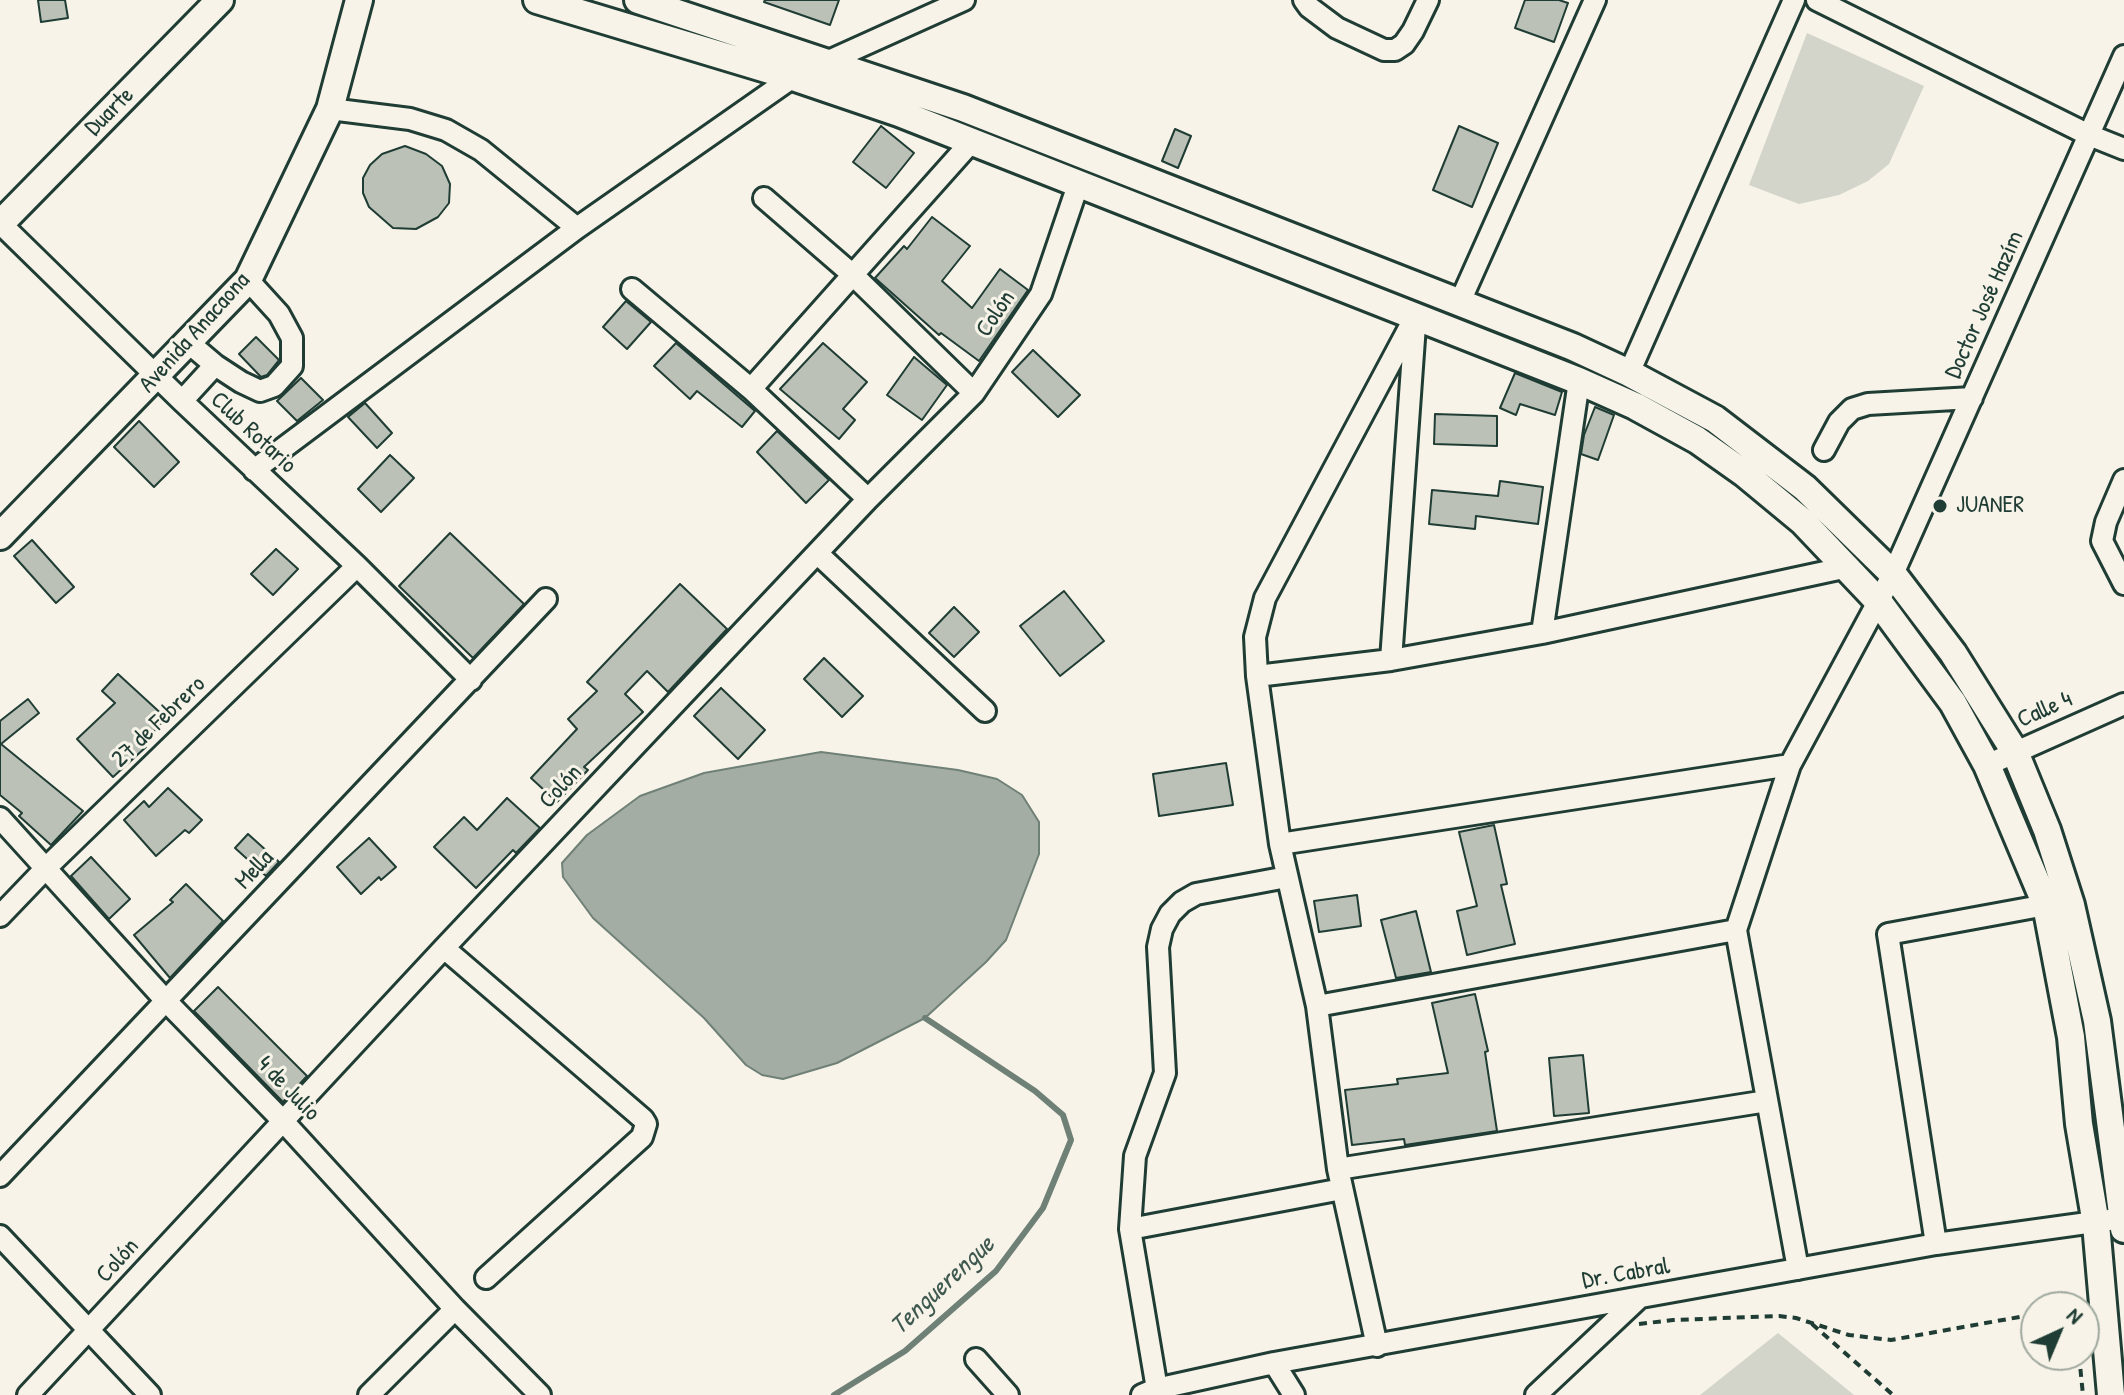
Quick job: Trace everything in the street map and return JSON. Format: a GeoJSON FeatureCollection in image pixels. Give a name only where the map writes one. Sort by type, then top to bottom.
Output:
{"type":"FeatureCollection","features":[{"type":"Feature","properties":{"kind":"main road","name":"Duarte"},"geometry":{"type":"LineString","coordinates":[[0,223],[220,0]]}},
{"type":"Feature","properties":{"kind":"main road","name":"Avenida Anacaona"},"geometry":{"type":"LineString","coordinates":[[0,536],[248,280],[330,109],[359,0]]}},
{"type":"Feature","properties":{"kind":"main road"},"geometry":{"type":"LineString","coordinates":[[537,0],[793,77],[899,113],[1579,381],[1635,406],[1697,440],[1745,474],[1803,522],[1878,601],[1953,703],[1987,765],[2046,905],[2071,1037],[2079,1124],[2096,1224],[2111,1395]]}},
{"type":"Feature","properties":{"kind":"main road"},"geometry":{"type":"LineString","coordinates":[[638,0],[963,108],[1573,347],[1715,419],[1805,488],[1893,574],[1953,653],[2015,752],[2047,830],[2071,905],[2097,1021],[2124,1229]]}},
{"type":"Feature","properties":{"kind":"street"},"geometry":{"type":"LineString","coordinates":[[254,470],[577,228],[793,77],[964,0]]}},
{"type":"Feature","properties":{"kind":"street"},"geometry":{"type":"LineString","coordinates":[[1304,0],[1337,28],[1384,50],[1395,50],[1404,44],[1413,31],[1428,0]]}},
{"type":"Feature","properties":{"kind":"street"},"geometry":{"type":"LineString","coordinates":[[1459,304],[1595,0]]}},
{"type":"Feature","properties":{"kind":"street"},"geometry":{"type":"LineString","coordinates":[[1629,373],[1794,0]]}},
{"type":"Feature","properties":{"kind":"street"},"geometry":{"type":"LineString","coordinates":[[1817,0],[2089,135],[2124,149]]}},
{"type":"Feature","properties":{"kind":"street","name":"Doctor José Hazím"},"geometry":{"type":"LineString","coordinates":[[1736,930],[1790,765],[1893,574],[2124,56]]}},
{"type":"Feature","properties":{"kind":"street"},"geometry":{"type":"LineString","coordinates":[[330,109],[410,119],[446,130],[481,150],[577,228]]}},
{"type":"Feature","properties":{"kind":"street"},"geometry":{"type":"LineString","coordinates":[[751,389],[972,141]]}},
{"type":"Feature","properties":{"kind":"street","name":"Colón"},"geometry":{"type":"LineString","coordinates":[[28,1395],[444,948],[868,499],[974,393],[1041,294],[1079,182]]}},
{"type":"Feature","properties":{"kind":"street"},"geometry":{"type":"LineString","coordinates":[[764,198],[853,275],[974,393]]}},
{"type":"Feature","properties":{"kind":"street","name":"Club Rotario"},"geometry":{"type":"LineString","coordinates":[[0,223],[357,566],[471,680]]}},
{"type":"Feature","properties":{"kind":"street"},"geometry":{"type":"LineString","coordinates":[[189,343],[215,365],[260,391],[274,386],[292,366],[292,338],[279,314],[248,280]]}},
{"type":"Feature","properties":{"kind":"street"},"geometry":{"type":"LineString","coordinates":[[632,289],[751,389],[868,499]]}},
{"type":"Feature","properties":{"kind":"street"},"geometry":{"type":"LineString","coordinates":[[1391,660],[1416,315]]}},
{"type":"Feature","properties":{"kind":"street"},"geometry":{"type":"LineString","coordinates":[[1377,1346],[1338,1169],[1317,1006],[1280,844],[1257,676],[1255,637],[1265,598],[1416,315]]}},
{"type":"Feature","properties":{"kind":"street"},"geometry":{"type":"LineString","coordinates":[[182,401],[215,365]]}},
{"type":"Feature","properties":{"kind":"street"},"geometry":{"type":"LineString","coordinates":[[1542,633],[1579,381]]}},
{"type":"Feature","properties":{"kind":"street"},"geometry":{"type":"LineString","coordinates":[[1824,450],[1839,422],[1852,409],[1860,406],[1972,398]]}},
{"type":"Feature","properties":{"kind":"street"},"geometry":{"type":"LineString","coordinates":[[2124,480],[2115,521],[2102,541],[2124,584]]}},
{"type":"Feature","properties":{"kind":"street"},"geometry":{"type":"LineString","coordinates":[[817,553],[985,711]]}},
{"type":"Feature","properties":{"kind":"street","name":"27 de Febrero"},"geometry":{"type":"LineString","coordinates":[[0,916],[357,566]]}},
{"type":"Feature","properties":{"kind":"street"},"geometry":{"type":"LineString","coordinates":[[1257,676],[1391,660],[1542,633],[1848,567]]}},
{"type":"Feature","properties":{"kind":"street","name":"Mella"},"geometry":{"type":"LineString","coordinates":[[0,1176],[546,599]]}},
{"type":"Feature","properties":{"kind":"street","name":"Calle 4"},"geometry":{"type":"LineString","coordinates":[[1987,765],[2124,704]]}},
{"type":"Feature","properties":{"kind":"street"},"geometry":{"type":"LineString","coordinates":[[1280,844],[1790,765]]}},
{"type":"Feature","properties":{"kind":"street","name":"4 de Julio"},"geometry":{"type":"LineString","coordinates":[[0,818],[167,1002],[282,1120],[455,1309],[540,1395]]}},
{"type":"Feature","properties":{"kind":"street"},"geometry":{"type":"LineString","coordinates":[[1152,1393],[1130,1229],[1135,1156],[1165,1073],[1158,947],[1162,929],[1170,914],[1196,894],[1287,877]]}},
{"type":"Feature","properties":{"kind":"street"},"geometry":{"type":"LineString","coordinates":[[1936,1244],[1888,934],[2046,905]]}},
{"type":"Feature","properties":{"kind":"street"},"geometry":{"type":"LineString","coordinates":[[1317,1006],[1736,930],[1798,1269]]}},
{"type":"Feature","properties":{"kind":"street"},"geometry":{"type":"LineString","coordinates":[[444,948],[646,1124],[642,1137],[486,1278]]}},
{"type":"Feature","properties":{"kind":"street"},"geometry":{"type":"LineString","coordinates":[[1338,1169],[1767,1101]]}},
{"type":"Feature","properties":{"kind":"street"},"geometry":{"type":"LineString","coordinates":[[1130,1229],[1342,1189]]}},
{"type":"Feature","properties":{"kind":"street","name":"Dr. Cabral"},"geometry":{"type":"LineString","coordinates":[[1152,1393],[1274,1363],[1936,1244],[2124,1218]]}},
{"type":"Feature","properties":{"kind":"street"},"geometry":{"type":"LineString","coordinates":[[0,1236],[150,1395]]}},
{"type":"Feature","properties":{"kind":"street"},"geometry":{"type":"LineString","coordinates":[[1536,1395],[1638,1299]]}},
{"type":"Feature","properties":{"kind":"street"},"geometry":{"type":"LineString","coordinates":[[369,1395],[455,1309]]}},
{"type":"Feature","properties":{"kind":"street"},"geometry":{"type":"LineString","coordinates":[[976,1359],[1008,1395]]}},
{"type":"Feature","properties":{"kind":"street"},"geometry":{"type":"LineString","coordinates":[[1274,1363],[1294,1395]]}},
{"type":"Feature","properties":{"kind":"path"},"geometry":{"type":"LineString","coordinates":[[1605,1329],[1673,1320],[1779,1316],[1849,1335],[1891,1340],[2020,1317]]}},
{"type":"Feature","properties":{"kind":"path"},"geometry":{"type":"LineString","coordinates":[[1810,1323],[1893,1395]]}},
{"type":"Feature","properties":{"kind":"path"},"geometry":{"type":"LineString","coordinates":[[2081,1371],[2083,1395]]}},
{"type":"Feature","properties":{"kind":"shaded area"},"geometry":{"type":"Polygon","coordinates":[[[1807,33],[1924,86],[1889,164],[1868,181],[1839,195],[1799,204],[1749,185],[1807,33]]]}},
{"type":"Feature","properties":{"kind":"shaded area"},"geometry":{"type":"Polygon","coordinates":[[[821,752],[958,770],[997,779],[1022,795],[1039,822],[1039,854],[1006,940],[925,1018],[837,1063],[783,1079],[762,1075],[746,1065],[704,1018],[593,918],[563,877],[562,863],[587,835],[640,796],[704,773],[821,752]]]}},
{"type":"Feature","properties":{"kind":"shaded area"},"geometry":{"type":"Polygon","coordinates":[[[1778,1333],[1854,1395],[1700,1395],[1778,1333]]]}},
{"type":"Feature","properties":{"kind":"building"},"geometry":{"type":"Polygon","coordinates":[[[38,0],[65,0],[68,18],[41,22],[38,0]]]}},
{"type":"Feature","properties":{"kind":"building"},"geometry":{"type":"Polygon","coordinates":[[[765,0],[839,0],[830,25],[765,0]]]}},
{"type":"Feature","properties":{"kind":"building"},"geometry":{"type":"Polygon","coordinates":[[[1525,0],[1568,3],[1554,42],[1515,28],[1525,0]]]}},
{"type":"Feature","properties":{"kind":"building"},"geometry":{"type":"Polygon","coordinates":[[[881,126],[914,153],[886,188],[853,162],[881,126]]]}},
{"type":"Feature","properties":{"kind":"building"},"geometry":{"type":"Polygon","coordinates":[[[1459,126],[1498,143],[1472,207],[1433,190],[1459,126]]]}},
{"type":"Feature","properties":{"kind":"building"},"geometry":{"type":"Polygon","coordinates":[[[1175,129],[1191,136],[1178,168],[1162,161],[1175,129]]]}},
{"type":"Feature","properties":{"kind":"building"},"geometry":{"type":"Polygon","coordinates":[[[405,146],[426,154],[442,166],[450,184],[449,203],[438,217],[416,229],[393,228],[369,207],[363,193],[363,178],[370,165],[382,154],[405,146]]]}},
{"type":"Feature","properties":{"kind":"building"},"geometry":{"type":"Polygon","coordinates":[[[932,217],[970,246],[942,281],[972,308],[1000,269],[1028,290],[979,361],[941,333],[939,335],[875,278],[904,246],[907,249],[932,217]]]}},
{"type":"Feature","properties":{"kind":"building"},"geometry":{"type":"Polygon","coordinates":[[[626,301],[651,322],[627,349],[603,327],[626,301]]]}},
{"type":"Feature","properties":{"kind":"building"},"geometry":{"type":"Polygon","coordinates":[[[256,337],[279,360],[267,375],[261,377],[239,354],[256,337]]]}},
{"type":"Feature","properties":{"kind":"building"},"geometry":{"type":"Polygon","coordinates":[[[676,343],[755,411],[742,427],[697,391],[690,399],[654,366],[676,343]]]}},
{"type":"Feature","properties":{"kind":"building"},"geometry":{"type":"Polygon","coordinates":[[[823,343],[867,382],[843,409],[855,420],[839,439],[780,389],[823,343]]]}},
{"type":"Feature","properties":{"kind":"building"},"geometry":{"type":"Polygon","coordinates":[[[1033,350],[1080,395],[1058,417],[1012,372],[1033,350]]]}},
{"type":"Feature","properties":{"kind":"building"},"geometry":{"type":"Polygon","coordinates":[[[914,357],[947,385],[922,420],[887,395],[914,357]]]}},
{"type":"Feature","properties":{"kind":"building"},"geometry":{"type":"Polygon","coordinates":[[[1515,373],[1562,392],[1555,415],[1520,404],[1516,415],[1500,408],[1515,373]]]}},
{"type":"Feature","properties":{"kind":"building"},"geometry":{"type":"Polygon","coordinates":[[[301,378],[323,400],[297,421],[277,401],[301,378]]]}},
{"type":"Feature","properties":{"kind":"building"},"geometry":{"type":"Polygon","coordinates":[[[365,403],[392,433],[377,448],[348,417],[365,403]]]}},
{"type":"Feature","properties":{"kind":"building"},"geometry":{"type":"Polygon","coordinates":[[[1595,407],[1614,415],[1598,460],[1581,454],[1584,435],[1595,407]]]}},
{"type":"Feature","properties":{"kind":"building"},"geometry":{"type":"Polygon","coordinates":[[[1435,414],[1497,416],[1497,446],[1434,444],[1435,414]]]}},
{"type":"Feature","properties":{"kind":"building"},"geometry":{"type":"Polygon","coordinates":[[[139,421],[179,462],[154,487],[114,447],[139,421]]]}},
{"type":"Feature","properties":{"kind":"building"},"geometry":{"type":"Polygon","coordinates":[[[777,431],[829,480],[806,503],[757,452],[777,431]]]}},
{"type":"Feature","properties":{"kind":"building"},"geometry":{"type":"Polygon","coordinates":[[[390,455],[414,478],[381,512],[358,489],[390,455]]]}},
{"type":"Feature","properties":{"kind":"building"},"geometry":{"type":"Polygon","coordinates":[[[1500,481],[1543,487],[1538,524],[1476,516],[1475,529],[1429,524],[1432,490],[1498,496],[1500,481]]]}},
{"type":"Feature","properties":{"kind":"building"},"geometry":{"type":"Polygon","coordinates":[[[450,533],[524,604],[473,658],[399,586],[450,533]]]}},
{"type":"Feature","properties":{"kind":"building"},"geometry":{"type":"Polygon","coordinates":[[[32,540],[74,587],[56,603],[14,556],[32,540]]]}},
{"type":"Feature","properties":{"kind":"building"},"geometry":{"type":"Polygon","coordinates":[[[276,549],[298,569],[273,595],[251,574],[276,549]]]}},
{"type":"Feature","properties":{"kind":"building"},"geometry":{"type":"Polygon","coordinates":[[[680,584],[727,629],[668,692],[647,671],[625,694],[643,712],[584,767],[588,770],[557,802],[531,778],[577,729],[568,719],[597,691],[587,682],[680,584]]]}},
{"type":"Feature","properties":{"kind":"building"},"geometry":{"type":"Polygon","coordinates":[[[1064,591],[1104,641],[1060,676],[1020,626],[1064,591]]]}},
{"type":"Feature","properties":{"kind":"building"},"geometry":{"type":"Polygon","coordinates":[[[954,607],[979,632],[954,657],[929,633],[954,607]]]}},
{"type":"Feature","properties":{"kind":"building"},"geometry":{"type":"Polygon","coordinates":[[[824,658],[863,696],[842,717],[804,679],[824,658]]]}},
{"type":"Feature","properties":{"kind":"building"},"geometry":{"type":"Polygon","coordinates":[[[118,674],[166,718],[142,744],[146,747],[113,777],[77,739],[115,703],[102,691],[118,674]]]}},
{"type":"Feature","properties":{"kind":"building"},"geometry":{"type":"Polygon","coordinates":[[[721,688],[765,730],[738,759],[694,716],[721,688]]]}},
{"type":"Feature","properties":{"kind":"building"},"geometry":{"type":"Polygon","coordinates":[[[28,699],[39,713],[1,744],[83,811],[51,845],[19,816],[22,813],[0,795],[0,721],[28,699]]]}},
{"type":"Feature","properties":{"kind":"building"},"geometry":{"type":"Polygon","coordinates":[[[1226,763],[1233,805],[1159,816],[1153,774],[1226,763]]]}},
{"type":"Feature","properties":{"kind":"building"},"geometry":{"type":"Polygon","coordinates":[[[168,788],[202,820],[189,833],[185,830],[156,856],[124,820],[144,801],[149,807],[168,788]]]}},
{"type":"Feature","properties":{"kind":"building"},"geometry":{"type":"Polygon","coordinates":[[[507,798],[540,828],[516,853],[513,850],[476,888],[434,847],[464,817],[477,830],[507,798]]]}},
{"type":"Feature","properties":{"kind":"building"},"geometry":{"type":"Polygon","coordinates":[[[1494,825],[1507,884],[1501,885],[1515,944],[1467,955],[1457,911],[1477,906],[1459,832],[1494,825]]]}},
{"type":"Feature","properties":{"kind":"building"},"geometry":{"type":"Polygon","coordinates":[[[248,834],[279,862],[266,876],[235,848],[248,834]]]}},
{"type":"Feature","properties":{"kind":"building"},"geometry":{"type":"Polygon","coordinates":[[[369,838],[396,867],[381,880],[379,877],[361,894],[337,867],[369,838]]]}},
{"type":"Feature","properties":{"kind":"building"},"geometry":{"type":"Polygon","coordinates":[[[91,857],[130,899],[109,919],[71,876],[91,857]]]}},
{"type":"Feature","properties":{"kind":"building"},"geometry":{"type":"Polygon","coordinates":[[[186,884],[223,921],[170,978],[134,935],[173,902],[170,900],[186,884]]]}},
{"type":"Feature","properties":{"kind":"building"},"geometry":{"type":"Polygon","coordinates":[[[1357,895],[1361,926],[1319,932],[1314,901],[1357,895]]]}},
{"type":"Feature","properties":{"kind":"building"},"geometry":{"type":"Polygon","coordinates":[[[1416,911],[1431,972],[1396,978],[1381,920],[1416,911]]]}},
{"type":"Feature","properties":{"kind":"building"},"geometry":{"type":"Polygon","coordinates":[[[218,987],[307,1076],[283,1102],[194,1011],[218,987]]]}},
{"type":"Feature","properties":{"kind":"building"},"geometry":{"type":"Polygon","coordinates":[[[1475,994],[1488,1051],[1485,1052],[1497,1131],[1405,1145],[1404,1139],[1352,1145],[1345,1090],[1398,1084],[1397,1079],[1448,1073],[1432,1003],[1475,994]]]}},
{"type":"Feature","properties":{"kind":"building"},"geometry":{"type":"Polygon","coordinates":[[[1583,1055],[1589,1113],[1554,1116],[1549,1058],[1583,1055]]]}},
{"type":"Feature","properties":{"kind":"waterway","name":"Tenguerengue"},"geometry":{"type":"LineString","coordinates":[[834,1395],[905,1351],[996,1271],[1043,1208],[1071,1140],[1063,1115],[1035,1091],[925,1018]]}},
{"type":"Feature","properties":{"kind":"place","name":"JUANER"},"geometry":{"type":"Point","coordinates":[1940,506]}}]}
